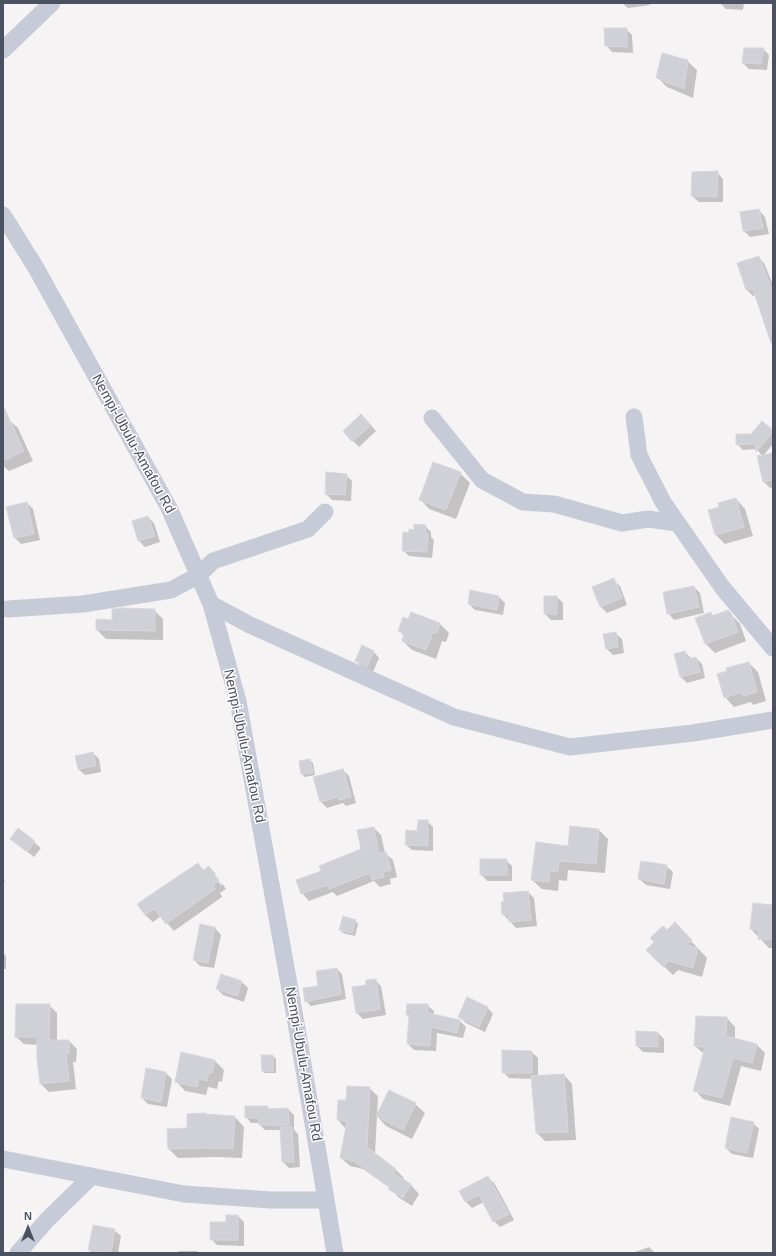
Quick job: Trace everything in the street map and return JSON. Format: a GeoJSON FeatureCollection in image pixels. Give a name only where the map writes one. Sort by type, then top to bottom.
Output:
{"type":"FeatureCollection","features":[{"type":"Feature","properties":{"kind":"street"},"geometry":{"type":"LineString","coordinates":[[3,50],[52,3]]}},
{"type":"Feature","properties":{"kind":"street","name":"Nempi-Ubulu-Amafou Rd"},"geometry":{"type":"LineString","coordinates":[[3,215],[36,268],[169,508],[211,604],[238,701],[296,1023],[335,1253]]}},
{"type":"Feature","properties":{"kind":"street"},"geometry":{"type":"LineString","coordinates":[[634,417],[639,455],[663,502],[722,587],[773,648]]}},
{"type":"Feature","properties":{"kind":"street"},"geometry":{"type":"LineString","coordinates":[[432,418],[482,480],[523,502],[554,504],[622,523],[648,519],[677,523]]}},
{"type":"Feature","properties":{"kind":"street"},"geometry":{"type":"LineString","coordinates":[[8,608],[83,604],[171,590],[198,575],[213,561],[308,529],[325,512]]}},
{"type":"Feature","properties":{"kind":"street"},"geometry":{"type":"LineString","coordinates":[[211,604],[250,625],[454,717],[570,747],[693,733],[773,720]]}},
{"type":"Feature","properties":{"kind":"street"},"geometry":{"type":"LineString","coordinates":[[3,1160],[184,1194],[271,1200],[326,1200]]}},
{"type":"Feature","properties":{"kind":"street"},"geometry":{"type":"LineString","coordinates":[[18,1253],[47,1220],[92,1176]]}},
{"type":"Feature","properties":{"kind":"building"},"geometry":{"type":"Polygon","coordinates":[[[604,28],[627,28],[627,47],[605,46],[604,28]]]}},
{"type":"Feature","properties":{"kind":"building"},"geometry":{"type":"Polygon","coordinates":[[[744,48],[764,48],[761,64],[742,63],[744,48]]]}},
{"type":"Feature","properties":{"kind":"building"},"geometry":{"type":"Polygon","coordinates":[[[662,53],[688,60],[684,89],[656,78],[662,53]]]}},
{"type":"Feature","properties":{"kind":"building"},"geometry":{"type":"Polygon","coordinates":[[[718,171],[717,197],[691,196],[692,172],[718,171]]]}},
{"type":"Feature","properties":{"kind":"building"},"geometry":{"type":"Polygon","coordinates":[[[759,209],[763,228],[743,231],[740,212],[759,209]]]}},
{"type":"Feature","properties":{"kind":"building"},"geometry":{"type":"Polygon","coordinates":[[[759,256],[773,292],[773,343],[771,343],[753,289],[746,290],[737,263],[759,256]]]}},
{"type":"Feature","properties":{"kind":"building"},"geometry":{"type":"Polygon","coordinates":[[[3,405],[24,451],[3,461],[3,405]]]}},
{"type":"Feature","properties":{"kind":"building"},"geometry":{"type":"Polygon","coordinates":[[[361,414],[371,425],[352,442],[343,431],[361,414]]]}},
{"type":"Feature","properties":{"kind":"building"},"geometry":{"type":"Polygon","coordinates":[[[762,421],[773,430],[773,432],[756,452],[755,444],[736,445],[736,434],[751,434],[762,421]]]}},
{"type":"Feature","properties":{"kind":"building"},"geometry":{"type":"Polygon","coordinates":[[[773,453],[773,480],[763,482],[757,456],[773,453]]]}},
{"type":"Feature","properties":{"kind":"building"},"geometry":{"type":"Polygon","coordinates":[[[433,462],[461,472],[446,510],[419,500],[433,462]]]}},
{"type":"Feature","properties":{"kind":"building"},"geometry":{"type":"Polygon","coordinates":[[[326,472],[347,474],[345,495],[325,494],[326,472]]]}},
{"type":"Feature","properties":{"kind":"building"},"geometry":{"type":"Polygon","coordinates":[[[736,498],[744,527],[715,535],[708,510],[719,507],[718,503],[736,498]]]}},
{"type":"Feature","properties":{"kind":"building"},"geometry":{"type":"Polygon","coordinates":[[[27,502],[34,534],[14,538],[6,507],[27,502]]]}},
{"type":"Feature","properties":{"kind":"building"},"geometry":{"type":"Polygon","coordinates":[[[148,516],[155,536],[138,541],[132,521],[148,516]]]}},
{"type":"Feature","properties":{"kind":"building"},"geometry":{"type":"Polygon","coordinates":[[[414,524],[426,525],[425,533],[428,533],[427,552],[402,551],[403,532],[409,533],[409,529],[414,530],[414,524]]]}},
{"type":"Feature","properties":{"kind":"building"},"geometry":{"type":"Polygon","coordinates":[[[614,578],[622,598],[600,607],[592,587],[614,578]]]}},
{"type":"Feature","properties":{"kind":"building"},"geometry":{"type":"Polygon","coordinates":[[[694,586],[699,607],[667,614],[663,592],[694,586]]]}},
{"type":"Feature","properties":{"kind":"building"},"geometry":{"type":"Polygon","coordinates":[[[470,590],[499,596],[497,610],[468,604],[470,590]]]}},
{"type":"Feature","properties":{"kind":"building"},"geometry":{"type":"Polygon","coordinates":[[[544,596],[557,596],[557,614],[544,614],[544,596]]]}},
{"type":"Feature","properties":{"kind":"building"},"geometry":{"type":"Polygon","coordinates":[[[112,609],[155,609],[155,631],[96,630],[96,619],[112,620],[112,609]]]}},
{"type":"Feature","properties":{"kind":"building"},"geometry":{"type":"Polygon","coordinates":[[[728,610],[731,613],[738,632],[705,644],[695,618],[711,612],[712,616],[728,610]]]}},
{"type":"Feature","properties":{"kind":"building"},"geometry":{"type":"Polygon","coordinates":[[[411,612],[440,623],[437,633],[433,632],[426,650],[402,641],[404,633],[398,631],[403,617],[408,619],[411,612]]]}},
{"type":"Feature","properties":{"kind":"building"},"geometry":{"type":"Polygon","coordinates":[[[616,632],[618,647],[606,649],[603,634],[616,632]]]}},
{"type":"Feature","properties":{"kind":"building"},"geometry":{"type":"Polygon","coordinates":[[[362,645],[374,651],[367,667],[355,661],[362,645]]]}},
{"type":"Feature","properties":{"kind":"building"},"geometry":{"type":"Polygon","coordinates":[[[685,651],[687,659],[696,657],[700,672],[680,677],[674,654],[685,651]]]}},
{"type":"Feature","properties":{"kind":"building"},"geometry":{"type":"Polygon","coordinates":[[[749,662],[757,692],[743,696],[742,692],[724,698],[717,674],[727,671],[726,668],[749,662]]]}},
{"type":"Feature","properties":{"kind":"building"},"geometry":{"type":"Polygon","coordinates":[[[93,752],[96,766],[78,769],[75,756],[93,752]]]}},
{"type":"Feature","properties":{"kind":"building"},"geometry":{"type":"Polygon","coordinates":[[[310,759],[313,773],[301,774],[299,761],[310,759]]]}},
{"type":"Feature","properties":{"kind":"building"},"geometry":{"type":"Polygon","coordinates":[[[343,769],[351,797],[339,800],[338,797],[320,802],[313,777],[343,769]]]}},
{"type":"Feature","properties":{"kind":"building"},"geometry":{"type":"Polygon","coordinates":[[[418,820],[428,820],[428,846],[405,845],[406,830],[417,831],[418,820]]]}},
{"type":"Feature","properties":{"kind":"building"},"geometry":{"type":"Polygon","coordinates":[[[570,826],[599,829],[596,864],[559,861],[558,872],[550,871],[549,882],[531,880],[536,842],[568,846],[570,826]]]}},
{"type":"Feature","properties":{"kind":"building"},"geometry":{"type":"Polygon","coordinates":[[[374,827],[379,854],[386,852],[391,870],[383,872],[384,877],[372,880],[370,873],[329,889],[327,885],[301,894],[296,880],[321,871],[319,866],[361,849],[357,830],[374,827]]]}},
{"type":"Feature","properties":{"kind":"building"},"geometry":{"type":"Polygon","coordinates":[[[18,828],[35,841],[27,852],[10,839],[18,828]]]}},
{"type":"Feature","properties":{"kind":"building"},"geometry":{"type":"Polygon","coordinates":[[[480,859],[507,859],[507,875],[480,875],[480,859]]]}},
{"type":"Feature","properties":{"kind":"building"},"geometry":{"type":"Polygon","coordinates":[[[641,861],[667,865],[664,884],[638,879],[641,861]]]}},
{"type":"Feature","properties":{"kind":"building"},"geometry":{"type":"Polygon","coordinates":[[[198,863],[203,870],[209,866],[219,881],[213,885],[215,889],[166,924],[154,909],[145,915],[137,904],[198,863]]]}},
{"type":"Feature","properties":{"kind":"building"},"geometry":{"type":"Polygon","coordinates":[[[528,891],[531,920],[509,922],[508,914],[502,915],[501,902],[504,902],[503,893],[528,891]]]}},
{"type":"Feature","properties":{"kind":"building"},"geometry":{"type":"Polygon","coordinates":[[[753,903],[773,905],[773,935],[771,935],[771,940],[758,939],[759,930],[750,929],[753,903]]]}},
{"type":"Feature","properties":{"kind":"building"},"geometry":{"type":"Polygon","coordinates":[[[343,916],[356,920],[352,933],[339,930],[343,916]]]}},
{"type":"Feature","properties":{"kind":"building"},"geometry":{"type":"Polygon","coordinates":[[[675,922],[692,940],[686,945],[698,948],[693,968],[669,961],[663,967],[646,950],[654,942],[650,938],[663,926],[667,930],[675,922]]]}},
{"type":"Feature","properties":{"kind":"building"},"geometry":{"type":"Polygon","coordinates":[[[200,924],[215,927],[208,963],[193,960],[200,924]]]}},
{"type":"Feature","properties":{"kind":"building"},"geometry":{"type":"Polygon","coordinates":[[[337,968],[341,994],[305,1002],[303,988],[318,986],[316,971],[337,968]]]}},
{"type":"Feature","properties":{"kind":"building"},"geometry":{"type":"Polygon","coordinates":[[[221,974],[242,981],[237,996],[216,989],[221,974]]]}},
{"type":"Feature","properties":{"kind":"building"},"geometry":{"type":"Polygon","coordinates":[[[376,979],[380,1009],[356,1013],[352,987],[366,985],[366,980],[376,979]]]}},
{"type":"Feature","properties":{"kind":"building"},"geometry":{"type":"Polygon","coordinates":[[[467,997],[488,1007],[479,1027],[458,1017],[467,997]]]}},
{"type":"Feature","properties":{"kind":"building"},"geometry":{"type":"Polygon","coordinates":[[[16,1004],[50,1004],[49,1040],[69,1040],[69,1054],[66,1054],[69,1081],[40,1084],[37,1059],[37,1037],[15,1037],[16,1004]]]}},
{"type":"Feature","properties":{"kind":"building"},"geometry":{"type":"Polygon","coordinates":[[[407,1004],[428,1004],[428,1013],[460,1020],[457,1033],[431,1027],[430,1046],[407,1044],[409,1015],[406,1015],[407,1004]]]}},
{"type":"Feature","properties":{"kind":"building"},"geometry":{"type":"Polygon","coordinates":[[[696,1016],[727,1017],[726,1036],[757,1044],[752,1063],[733,1058],[722,1098],[693,1091],[705,1047],[694,1046],[696,1016]]]}},
{"type":"Feature","properties":{"kind":"building"},"geometry":{"type":"Polygon","coordinates":[[[636,1031],[658,1032],[658,1047],[636,1046],[636,1031]]]}},
{"type":"Feature","properties":{"kind":"building"},"geometry":{"type":"Polygon","coordinates":[[[502,1050],[532,1051],[532,1073],[502,1073],[502,1050]]]}},
{"type":"Feature","properties":{"kind":"building"},"geometry":{"type":"Polygon","coordinates":[[[181,1052],[215,1060],[212,1073],[209,1072],[207,1081],[199,1079],[197,1087],[175,1082],[181,1052]]]}},
{"type":"Feature","properties":{"kind":"building"},"geometry":{"type":"Polygon","coordinates":[[[261,1055],[273,1055],[273,1071],[262,1071],[261,1055]]]}},
{"type":"Feature","properties":{"kind":"building"},"geometry":{"type":"Polygon","coordinates":[[[146,1068],[166,1072],[161,1102],[141,1098],[146,1068]]]}},
{"type":"Feature","properties":{"kind":"building"},"geometry":{"type":"Polygon","coordinates":[[[564,1074],[568,1132],[536,1133],[531,1076],[564,1074]]]}},
{"type":"Feature","properties":{"kind":"building"},"geometry":{"type":"Polygon","coordinates":[[[347,1086],[370,1087],[367,1147],[396,1169],[393,1173],[411,1184],[403,1198],[388,1189],[390,1187],[354,1161],[340,1158],[347,1121],[337,1120],[338,1100],[346,1100],[347,1086]]]}},
{"type":"Feature","properties":{"kind":"building"},"geometry":{"type":"Polygon","coordinates":[[[389,1090],[416,1103],[403,1130],[376,1116],[389,1090]]]}},
{"type":"Feature","properties":{"kind":"building"},"geometry":{"type":"Polygon","coordinates":[[[245,1106],[268,1106],[268,1109],[288,1108],[289,1125],[259,1125],[259,1118],[245,1118],[245,1106]]]}},
{"type":"Feature","properties":{"kind":"building"},"geometry":{"type":"Polygon","coordinates":[[[205,1113],[235,1116],[233,1149],[168,1149],[167,1129],[187,1128],[187,1114],[205,1113]]]}},
{"type":"Feature","properties":{"kind":"building"},"geometry":{"type":"Polygon","coordinates":[[[731,1117],[754,1122],[747,1153],[725,1148],[731,1117]]]}},
{"type":"Feature","properties":{"kind":"building"},"geometry":{"type":"Polygon","coordinates":[[[280,1127],[292,1127],[294,1162],[282,1162],[280,1127]]]}},
{"type":"Feature","properties":{"kind":"building"},"geometry":{"type":"Polygon","coordinates":[[[488,1176],[509,1214],[493,1222],[479,1195],[465,1202],[459,1191],[488,1176]]]}},
{"type":"Feature","properties":{"kind":"building"},"geometry":{"type":"Polygon","coordinates":[[[226,1215],[238,1215],[238,1240],[210,1240],[210,1222],[226,1222],[226,1215]]]}},
{"type":"Feature","properties":{"kind":"building"},"geometry":{"type":"Polygon","coordinates":[[[93,1225],[115,1229],[111,1253],[88,1250],[93,1225]]]}}]}
